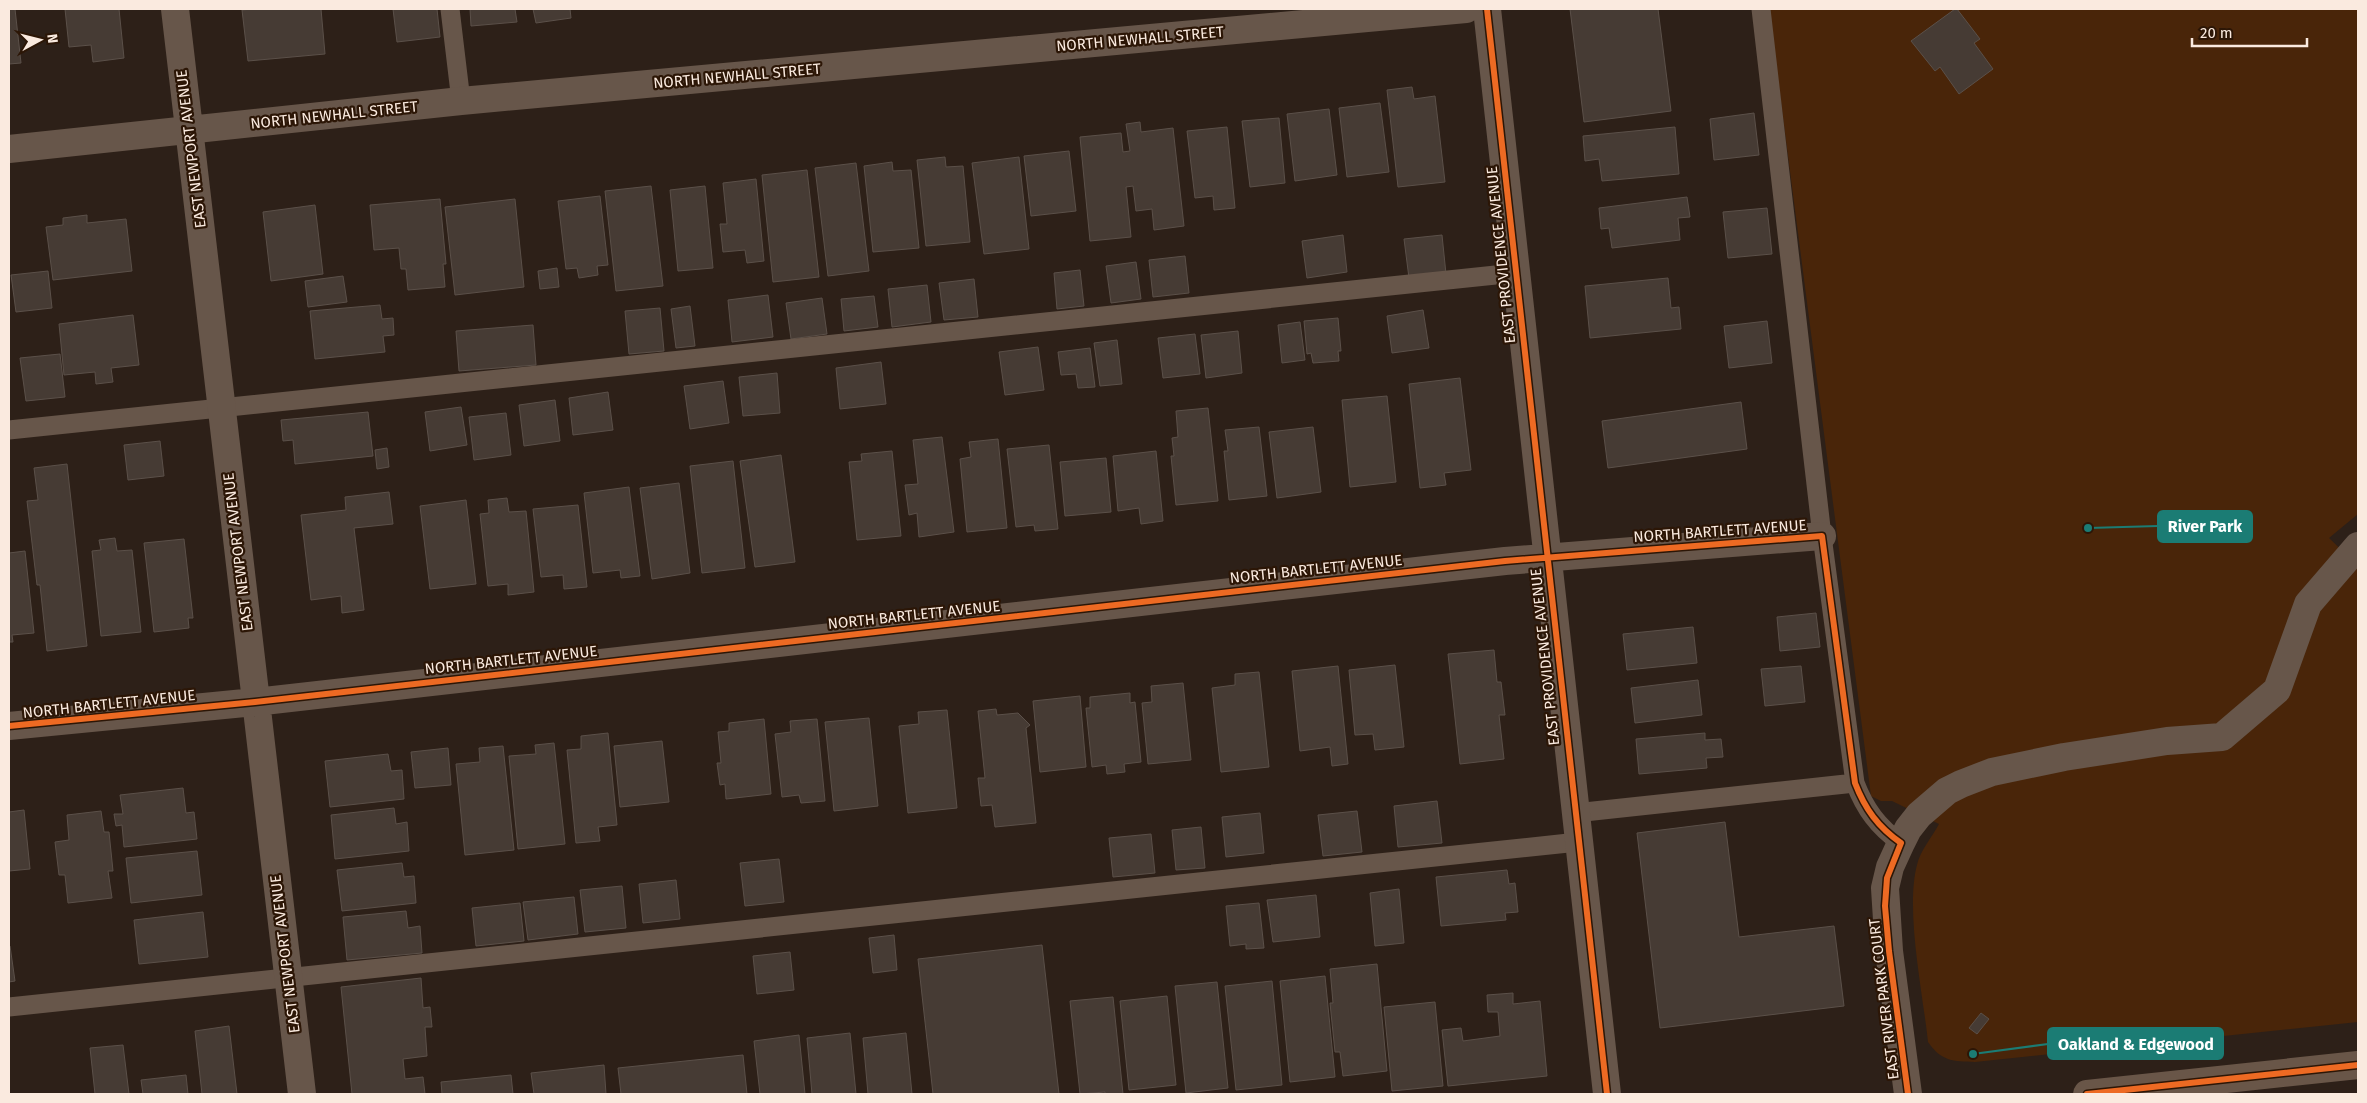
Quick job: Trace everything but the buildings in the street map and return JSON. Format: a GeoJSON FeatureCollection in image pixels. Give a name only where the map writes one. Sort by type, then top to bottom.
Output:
{"type":"FeatureCollection","features":[{"type":"Feature","properties":{"kind":"main road"},"geometry":{"type":"LineString","coordinates":[[2087,1094],[2358,1064]]}},
{"type":"Feature","properties":{"kind":"street","name":"EAST NEWPORT AVENUE"},"geometry":{"type":"LineString","coordinates":[[175,9],[302,1094]]}},
{"type":"Feature","properties":{"kind":"street","name":"NORTH NEWHALL STREET"},"geometry":{"type":"LineString","coordinates":[[9,149],[461,101],[1466,9]]}},
{"type":"Feature","properties":{"kind":"street","name":"EAST PROVIDENCE AVENUE"},"geometry":{"type":"LineString","coordinates":[[1486,9],[1607,1094]]}},
{"type":"Feature","properties":{"kind":"street","name":"NORTH BARTLETT AVENUE"},"geometry":{"type":"LineString","coordinates":[[9,726],[255,702],[1546,557],[1822,536]]}},
{"type":"Feature","properties":{"kind":"street","name":"EAST RIVER PARK COURT"},"geometry":{"type":"LineString","coordinates":[[1908,1094],[1885,906],[1887,878],[1908,829],[1919,815],[1934,801],[1961,784],[1992,772],[2064,757],[2167,741],[2222,737],[2277,690],[2308,604],[2358,546]]}},
{"type":"Feature","properties":{"kind":"lane"},"geometry":{"type":"LineString","coordinates":[[450,9],[461,101]]}},
{"type":"Feature","properties":{"kind":"lane"},"geometry":{"type":"LineString","coordinates":[[1761,9],[1822,536],[1855,783],[1862,801],[1874,821],[1901,843]]}},
{"type":"Feature","properties":{"kind":"lane"},"geometry":{"type":"LineString","coordinates":[[9,430],[1515,273]]}},
{"type":"Feature","properties":{"kind":"lane"},"geometry":{"type":"LineString","coordinates":[[1575,813],[1855,783]]}},
{"type":"Feature","properties":{"kind":"lane"},"geometry":{"type":"LineString","coordinates":[[9,1007],[1578,842]]}},
{"type":"Feature","properties":{"kind":"shaded area"},"geometry":{"type":"Polygon","coordinates":[[[1769,9],[2358,9],[2358,514],[2329,538],[2358,566],[2358,1022],[1975,1062],[1943,1057],[1928,1042],[1916,952],[1913,905],[1914,884],[1917,865],[1921,855],[1939,824],[1892,801],[1881,801],[1871,796],[1769,9]]]}},
{"type":"Feature","properties":{"kind":"cycle path"},"geometry":{"type":"LineString","coordinates":[[1487,9],[1607,1094]]}},
{"type":"Feature","properties":{"kind":"cycle path"},"geometry":{"type":"LineString","coordinates":[[9,726],[255,702],[1505,561],[1822,536],[1855,783],[1873,817],[1901,843],[1887,878],[1885,906],[1908,1094]]}},
{"type":"Feature","properties":{"kind":"cycle path"},"geometry":{"type":"LineString","coordinates":[[2087,1094],[2358,1065]]}},
{"type":"Feature","properties":{"kind":"place","name":"River Park"},"geometry":{"type":"Point","coordinates":[2088,528]}},
{"type":"Feature","properties":{"kind":"place","name":"Oakland & Edgewood"},"geometry":{"type":"Point","coordinates":[1973,1054]}}]}
